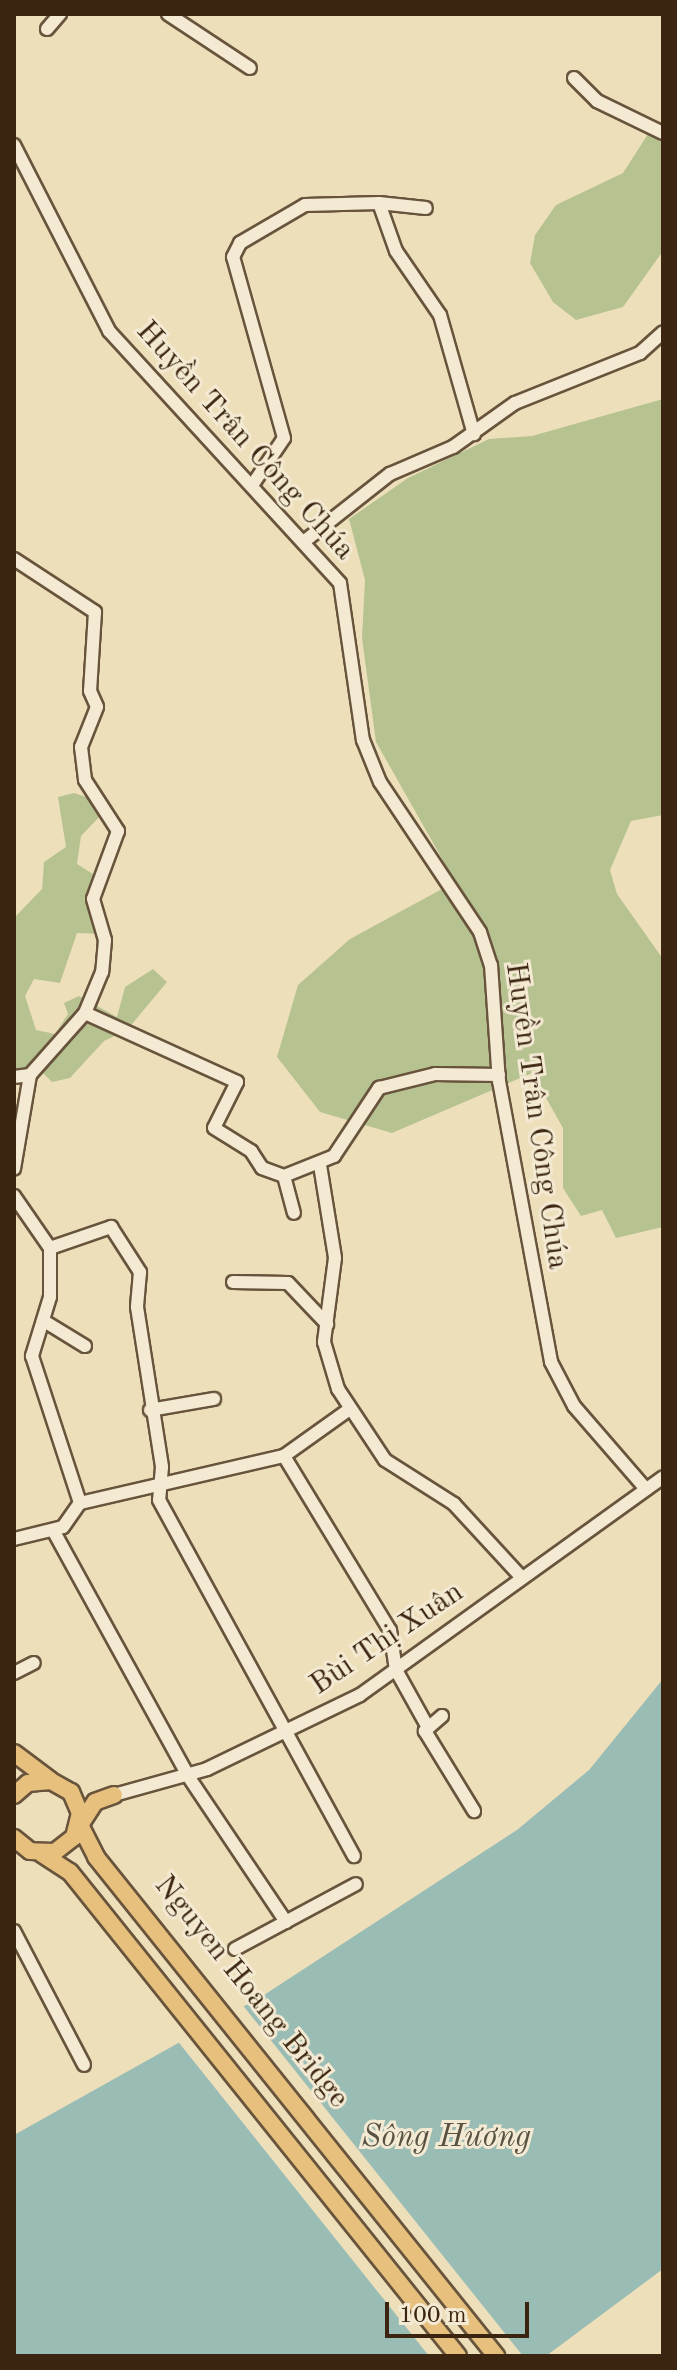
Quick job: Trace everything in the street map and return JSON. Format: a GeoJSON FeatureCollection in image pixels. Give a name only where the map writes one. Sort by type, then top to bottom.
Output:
{"type":"FeatureCollection","features":[{"type":"Feature","properties":{"kind":"main road"},"geometry":{"type":"LineString","coordinates":[[14,1753],[56,1783]]}},
{"type":"Feature","properties":{"kind":"main road"},"geometry":{"type":"LineString","coordinates":[[14,1795],[28,1783],[56,1783],[114,1795]]}},
{"type":"Feature","properties":{"kind":"main road","name":"Nguyen Hoang Bridge"},"geometry":{"type":"LineString","coordinates":[[56,1783],[77,1802],[80,1825],[96,1857],[178,1952],[507,2356]]}},
{"type":"Feature","properties":{"kind":"main road"},"geometry":{"type":"LineString","coordinates":[[29,1851],[66,1846],[95,1802],[114,1795]]}},
{"type":"Feature","properties":{"kind":"main road"},"geometry":{"type":"LineString","coordinates":[[14,1838],[29,1851],[70,1872],[447,2356]]}},
{"type":"Feature","properties":{"kind":"main road","name":"Nguyen Hoang Bridge"},"geometry":{"type":"LineString","coordinates":[[178,1952],[496,2356]]}},
{"type":"Feature","properties":{"kind":"main road"},"geometry":{"type":"LineString","coordinates":[[146,1973],[458,2356]]}},
{"type":"Feature","properties":{"kind":"street"},"geometry":{"type":"LineString","coordinates":[[47,29],[60,14]]}},
{"type":"Feature","properties":{"kind":"street"},"geometry":{"type":"LineString","coordinates":[[168,14],[250,68]]}},
{"type":"Feature","properties":{"kind":"street"},"geometry":{"type":"LineString","coordinates":[[574,78],[597,101],[663,133]]}},
{"type":"Feature","properties":{"kind":"street","name":"Huyền Trân Công Chúa"},"geometry":{"type":"LineString","coordinates":[[14,145],[109,331],[306,540],[340,583],[363,740],[380,782],[480,932],[491,965],[499,1075],[551,1362],[574,1406],[646,1489]]}},
{"type":"Feature","properties":{"kind":"street"},"geometry":{"type":"LineString","coordinates":[[253,484],[284,438],[270,369],[233,265],[236,249],[294,208],[379,203],[426,208]]}},
{"type":"Feature","properties":{"kind":"street"},"geometry":{"type":"LineString","coordinates":[[379,203],[396,251],[440,315],[474,434]]}},
{"type":"Feature","properties":{"kind":"street"},"geometry":{"type":"LineString","coordinates":[[306,540],[390,474],[474,434],[515,403],[640,353],[663,332]]}},
{"type":"Feature","properties":{"kind":"street"},"geometry":{"type":"LineString","coordinates":[[14,559],[95,612],[90,691],[97,707],[81,747],[85,780],[118,831],[93,899],[105,940],[85,1013],[30,1075],[14,1169]]}},
{"type":"Feature","properties":{"kind":"street"},"geometry":{"type":"LineString","coordinates":[[85,1013],[237,1082],[214,1128],[251,1151],[262,1168],[284,1176],[320,1165],[345,1144],[379,1088],[435,1074],[499,1075]]}},
{"type":"Feature","properties":{"kind":"street"},"geometry":{"type":"LineString","coordinates":[[14,1077],[30,1075]]}},
{"type":"Feature","properties":{"kind":"street"},"geometry":{"type":"LineString","coordinates":[[320,1165],[335,1258],[326,1349],[350,1409],[385,1460],[454,1504],[522,1578]]}},
{"type":"Feature","properties":{"kind":"street"},"geometry":{"type":"LineString","coordinates":[[284,1176],[294,1213]]}},
{"type":"Feature","properties":{"kind":"street"},"geometry":{"type":"LineString","coordinates":[[14,1196],[50,1248],[44,1321],[33,1362],[80,1503]]}},
{"type":"Feature","properties":{"kind":"street"},"geometry":{"type":"LineString","coordinates":[[50,1248],[108,1227],[129,1253],[141,1276],[137,1307],[162,1488],[159,1500],[233,1639],[258,1670],[282,1736],[354,1856]]}},
{"type":"Feature","properties":{"kind":"street"},"geometry":{"type":"LineString","coordinates":[[233,1282],[288,1283],[327,1324]]}},
{"type":"Feature","properties":{"kind":"street"},"geometry":{"type":"LineString","coordinates":[[44,1321],[85,1346]]}},
{"type":"Feature","properties":{"kind":"street"},"geometry":{"type":"LineString","coordinates":[[150,1410],[214,1399]]}},
{"type":"Feature","properties":{"kind":"street"},"geometry":{"type":"LineString","coordinates":[[14,1539],[53,1530],[80,1503],[162,1488],[284,1456],[350,1409]]}},
{"type":"Feature","properties":{"kind":"street"},"geometry":{"type":"LineString","coordinates":[[284,1456],[390,1630],[396,1670],[426,1724],[448,1779],[474,1811]]}},
{"type":"Feature","properties":{"kind":"street","name":"Bùi Thị Xuân"},"geometry":{"type":"LineString","coordinates":[[114,1795],[188,1776],[282,1736],[396,1670],[663,1477]]}},
{"type":"Feature","properties":{"kind":"street"},"geometry":{"type":"LineString","coordinates":[[53,1530],[188,1776],[286,1922]]}},
{"type":"Feature","properties":{"kind":"street"},"geometry":{"type":"LineString","coordinates":[[14,1673],[34,1663]]}},
{"type":"Feature","properties":{"kind":"street"},"geometry":{"type":"LineString","coordinates":[[426,1724],[442,1716]]}},
{"type":"Feature","properties":{"kind":"street"},"geometry":{"type":"LineString","coordinates":[[235,1949],[356,1884]]}},
{"type":"Feature","properties":{"kind":"street"},"geometry":{"type":"LineString","coordinates":[[14,1931],[84,2065]]}},
{"type":"Feature","properties":{"kind":"green space"},"geometry":{"type":"Polygon","coordinates":[[[663,127],[663,251],[623,307],[576,320],[553,302],[530,263],[535,235],[556,205],[623,173],[648,134],[663,127]]]}},
{"type":"Feature","properties":{"kind":"green space"},"geometry":{"type":"Polygon","coordinates":[[[663,399],[663,815],[631,821],[610,870],[617,894],[663,959],[663,1227],[616,1238],[602,1210],[581,1216],[563,1188],[563,1128],[532,1073],[392,1133],[320,1112],[277,1057],[298,985],[350,939],[442,889],[449,871],[376,742],[362,638],[365,580],[349,519],[408,478],[489,439],[532,436],[663,399]]]}},
{"type":"Feature","properties":{"kind":"green space"},"geometry":{"type":"Polygon","coordinates":[[[74,793],[92,799],[100,816],[81,836],[77,864],[96,876],[86,901],[103,934],[77,933],[60,983],[34,979],[25,996],[36,1030],[55,1034],[68,1014],[64,1003],[79,996],[117,1017],[125,987],[153,969],[167,982],[127,1030],[104,1041],[70,1078],[52,1082],[38,1068],[14,1069],[14,918],[42,889],[44,862],[66,847],[58,797],[74,793]]]}},
{"type":"Feature","properties":{"kind":"water","name":"Sông Hương"},"geometry":{"type":"Polygon","coordinates":[[[663,1679],[663,2269],[546,2356],[14,2356],[14,2135],[264,1995],[517,1830],[589,1770],[663,1679]]]}},
{"type":"Feature","properties":{"kind":"pier"},"geometry":{"type":"Polygon","coordinates":[[[241,2003],[523,2356],[429,2356],[176,2039],[241,2003]]]}}]}
